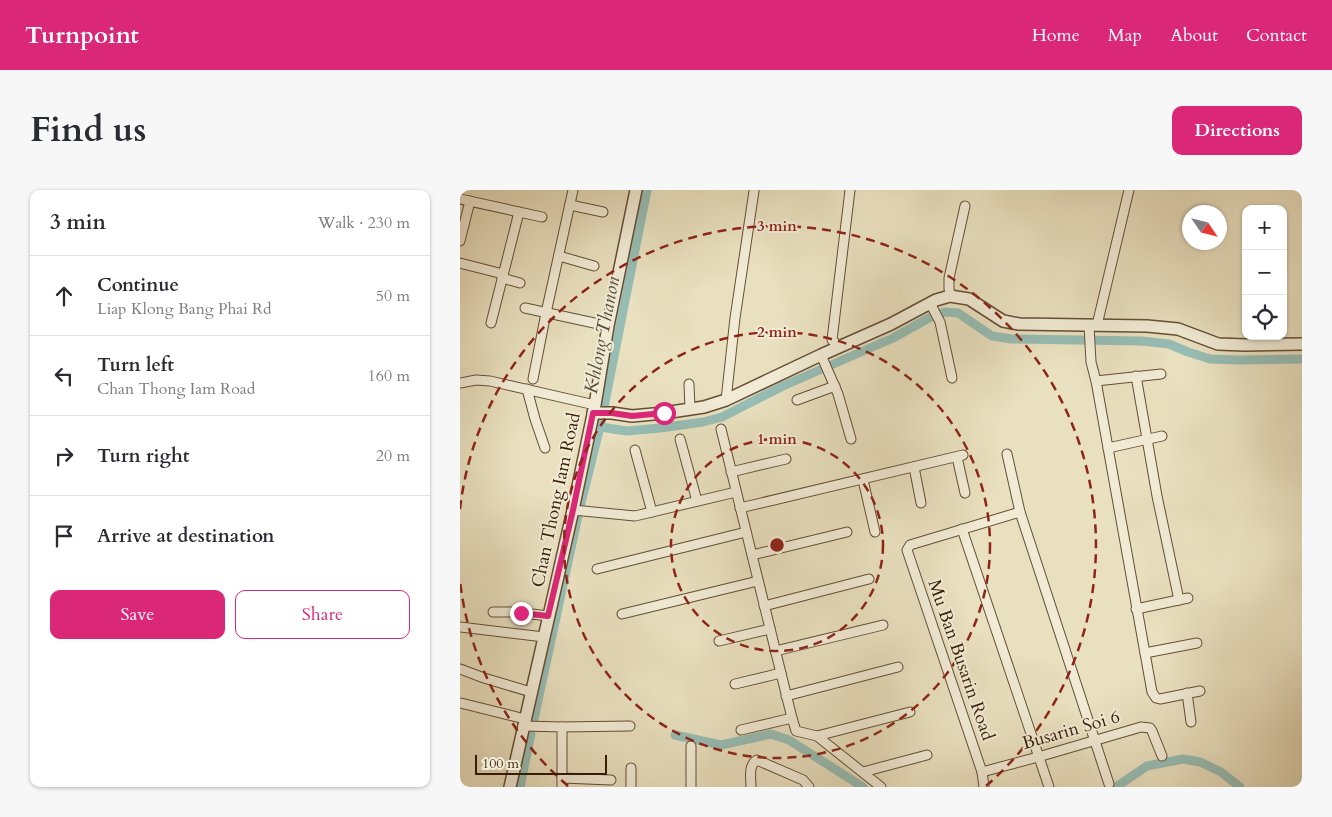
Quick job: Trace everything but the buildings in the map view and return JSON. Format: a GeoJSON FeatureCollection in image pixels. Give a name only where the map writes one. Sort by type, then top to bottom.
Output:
{"type":"FeatureCollection","features":[{"type":"Feature","properties":{"kind":"street"},"geometry":{"type":"LineString","coordinates":[[533,379],[573,190]]}},
{"type":"Feature","properties":{"kind":"street","name":"Chan Thong Iam Road"},"geometry":{"type":"LineString","coordinates":[[510,787],[528,724],[531,692],[596,410],[608,326],[636,190]]}},
{"type":"Feature","properties":{"kind":"street"},"geometry":{"type":"LineString","coordinates":[[840,347],[832,340],[850,190]]}},
{"type":"Feature","properties":{"kind":"street"},"geometry":{"type":"LineString","coordinates":[[1129,190],[1092,328],[1090,352],[1152,692],[1156,698],[1160,699],[1200,691]]}},
{"type":"Feature","properties":{"kind":"street"},"geometry":{"type":"LineString","coordinates":[[726,400],[735,318],[754,191]]}},
{"type":"Feature","properties":{"kind":"street"},"geometry":{"type":"LineString","coordinates":[[460,199],[542,217]]}},
{"type":"Feature","properties":{"kind":"street"},"geometry":{"type":"LineString","coordinates":[[460,241],[470,201]]}},
{"type":"Feature","properties":{"kind":"street"},"geometry":{"type":"LineString","coordinates":[[570,205],[603,212]]}},
{"type":"Feature","properties":{"kind":"street"},"geometry":{"type":"LineString","coordinates":[[950,296],[949,278],[965,206]]}},
{"type":"Feature","properties":{"kind":"street"},"geometry":{"type":"LineString","coordinates":[[491,323],[519,212]]}},
{"type":"Feature","properties":{"kind":"street"},"geometry":{"type":"LineString","coordinates":[[559,256],[594,266]]}},
{"type":"Feature","properties":{"kind":"street"},"geometry":{"type":"LineString","coordinates":[[460,263],[520,283]]}},
{"type":"Feature","properties":{"kind":"street"},"geometry":{"type":"LineString","coordinates":[[952,378],[944,340],[934,309],[936,300],[950,296],[969,299],[1003,321],[1019,324],[1092,328],[1147,326],[1178,329],[1218,344],[1302,344]]}},
{"type":"Feature","properties":{"kind":"street"},"geometry":{"type":"LineString","coordinates":[[525,308],[608,326]]}},
{"type":"Feature","properties":{"kind":"street"},"geometry":{"type":"LineString","coordinates":[[460,383],[476,380],[490,381],[527,389],[596,410],[632,416],[690,409],[726,400],[823,359],[840,347],[891,324],[934,309]]}},
{"type":"Feature","properties":{"kind":"street"},"geometry":{"type":"LineString","coordinates":[[823,359],[835,386],[851,439]]}},
{"type":"Feature","properties":{"kind":"street"},"geometry":{"type":"LineString","coordinates":[[1096,381],[1160,374]]}},
{"type":"Feature","properties":{"kind":"street"},"geometry":{"type":"LineString","coordinates":[[1136,376],[1147,440],[1184,599],[1136,609]]}},
{"type":"Feature","properties":{"kind":"street"},"geometry":{"type":"LineString","coordinates":[[689,384],[690,409]]}},
{"type":"Feature","properties":{"kind":"street"},"geometry":{"type":"LineString","coordinates":[[797,400],[835,386]]}},
{"type":"Feature","properties":{"kind":"street"},"geometry":{"type":"LineString","coordinates":[[527,389],[535,419],[546,448]]}},
{"type":"Feature","properties":{"kind":"street"},"geometry":{"type":"LineString","coordinates":[[721,429],[796,731],[817,736],[881,787]]}},
{"type":"Feature","properties":{"kind":"street"},"geometry":{"type":"LineString","coordinates":[[1108,448],[1162,436]]}},
{"type":"Feature","properties":{"kind":"street"},"geometry":{"type":"LineString","coordinates":[[680,439],[697,501]]}},
{"type":"Feature","properties":{"kind":"street"},"geometry":{"type":"LineString","coordinates":[[635,450],[652,512]]}},
{"type":"Feature","properties":{"kind":"street"},"geometry":{"type":"LineString","coordinates":[[1007,454],[1020,512],[1109,784]]}},
{"type":"Feature","properties":{"kind":"street"},"geometry":{"type":"LineString","coordinates":[[740,508],[960,456],[965,493]]}},
{"type":"Feature","properties":{"kind":"street"},"geometry":{"type":"LineString","coordinates":[[731,472],[786,459]]}},
{"type":"Feature","properties":{"kind":"street"},"geometry":{"type":"LineString","coordinates":[[914,467],[921,503]]}},
{"type":"Feature","properties":{"kind":"street"},"geometry":{"type":"LineString","coordinates":[[863,480],[875,532]]}},
{"type":"Feature","properties":{"kind":"street"},"geometry":{"type":"LineString","coordinates":[[573,510],[635,516],[736,492]]}},
{"type":"Feature","properties":{"kind":"street"},"geometry":{"type":"LineString","coordinates":[[1020,512],[962,529],[1049,787]]}},
{"type":"Feature","properties":{"kind":"street","name":"Mu Ban Busarin Road"},"geometry":{"type":"LineString","coordinates":[[962,529],[910,545],[907,552],[982,772],[984,787]]}},
{"type":"Feature","properties":{"kind":"street"},"geometry":{"type":"LineString","coordinates":[[597,570],[746,532]]}},
{"type":"Feature","properties":{"kind":"street"},"geometry":{"type":"LineString","coordinates":[[752,555],[847,532]]}},
{"type":"Feature","properties":{"kind":"street"},"geometry":{"type":"LineString","coordinates":[[764,606],[868,579]]}},
{"type":"Feature","properties":{"kind":"street"},"geometry":{"type":"LineString","coordinates":[[622,614],[758,581]]}},
{"type":"Feature","properties":{"kind":"street"},"geometry":{"type":"LineString","coordinates":[[493,612],[514,612],[548,616]]}},
{"type":"Feature","properties":{"kind":"street"},"geometry":{"type":"LineString","coordinates":[[775,651],[883,625]]}},
{"type":"Feature","properties":{"kind":"street"},"geometry":{"type":"LineString","coordinates":[[460,627],[544,637]]}},
{"type":"Feature","properties":{"kind":"street"},"geometry":{"type":"LineString","coordinates":[[719,641],[770,629]]}},
{"type":"Feature","properties":{"kind":"street"},"geometry":{"type":"LineString","coordinates":[[1145,654],[1197,643]]}},
{"type":"Feature","properties":{"kind":"street"},"geometry":{"type":"LineString","coordinates":[[786,696],[898,667]]}},
{"type":"Feature","properties":{"kind":"street"},"geometry":{"type":"LineString","coordinates":[[460,669],[531,692]]}},
{"type":"Feature","properties":{"kind":"street"},"geometry":{"type":"LineString","coordinates":[[736,684],[781,673]]}},
{"type":"Feature","properties":{"kind":"street"},"geometry":{"type":"LineString","coordinates":[[1187,693],[1191,722]]}},
{"type":"Feature","properties":{"kind":"street"},"geometry":{"type":"LineString","coordinates":[[462,703],[528,724],[545,727],[630,726]]}},
{"type":"Feature","properties":{"kind":"street"},"geometry":{"type":"LineString","coordinates":[[817,736],[910,712]]}},
{"type":"Feature","properties":{"kind":"street"},"geometry":{"type":"LineString","coordinates":[[741,730],[792,718]]}},
{"type":"Feature","properties":{"kind":"street","name":"Busarin Soi 6"},"geometry":{"type":"LineString","coordinates":[[982,772],[1141,726],[1150,728],[1162,756]]}},
{"type":"Feature","properties":{"kind":"street"},"geometry":{"type":"LineString","coordinates":[[562,727],[562,783],[605,782]]}},
{"type":"Feature","properties":{"kind":"street"},"geometry":{"type":"LineString","coordinates":[[691,746],[691,787]]}},
{"type":"Feature","properties":{"kind":"street"},"geometry":{"type":"LineString","coordinates":[[863,772],[927,754]]}},
{"type":"Feature","properties":{"kind":"street"},"geometry":{"type":"LineString","coordinates":[[751,787],[751,767],[752,763],[757,760],[803,780],[809,787]]}},
{"type":"Feature","properties":{"kind":"street"},"geometry":{"type":"LineString","coordinates":[[631,768],[632,787]]}},
{"type":"Feature","properties":{"kind":"waterway","name":"Khlong Thanon"},"geometry":{"type":"LineString","coordinates":[[534,719],[579,511],[600,427],[647,190]]}},
{"type":"Feature","properties":{"kind":"waterway"},"geometry":{"type":"LineString","coordinates":[[600,427],[627,431],[703,422],[722,417],[783,386],[893,338],[936,314],[946,312],[958,313],[992,336],[1012,339],[1141,341],[1169,344],[1210,359],[1302,359]]}},
{"type":"Feature","properties":{"kind":"waterway","name":"Khlong Thanon"},"geometry":{"type":"LineString","coordinates":[[520,787],[531,734]]}},
{"type":"Feature","properties":{"kind":"waterway"},"geometry":{"type":"LineString","coordinates":[[675,735],[721,745],[771,734],[789,740],[863,787]]}},
{"type":"Feature","properties":{"kind":"waterway"},"geometry":{"type":"LineString","coordinates":[[1116,787],[1147,766],[1183,759],[1200,762],[1221,772],[1240,787]]}},
{"type":"Feature","properties":{"kind":"route"},"geometry":{"type":"LineString","coordinates":[[521,613],[548,616],[593,413],[632,416],[664,413]]}}]}
